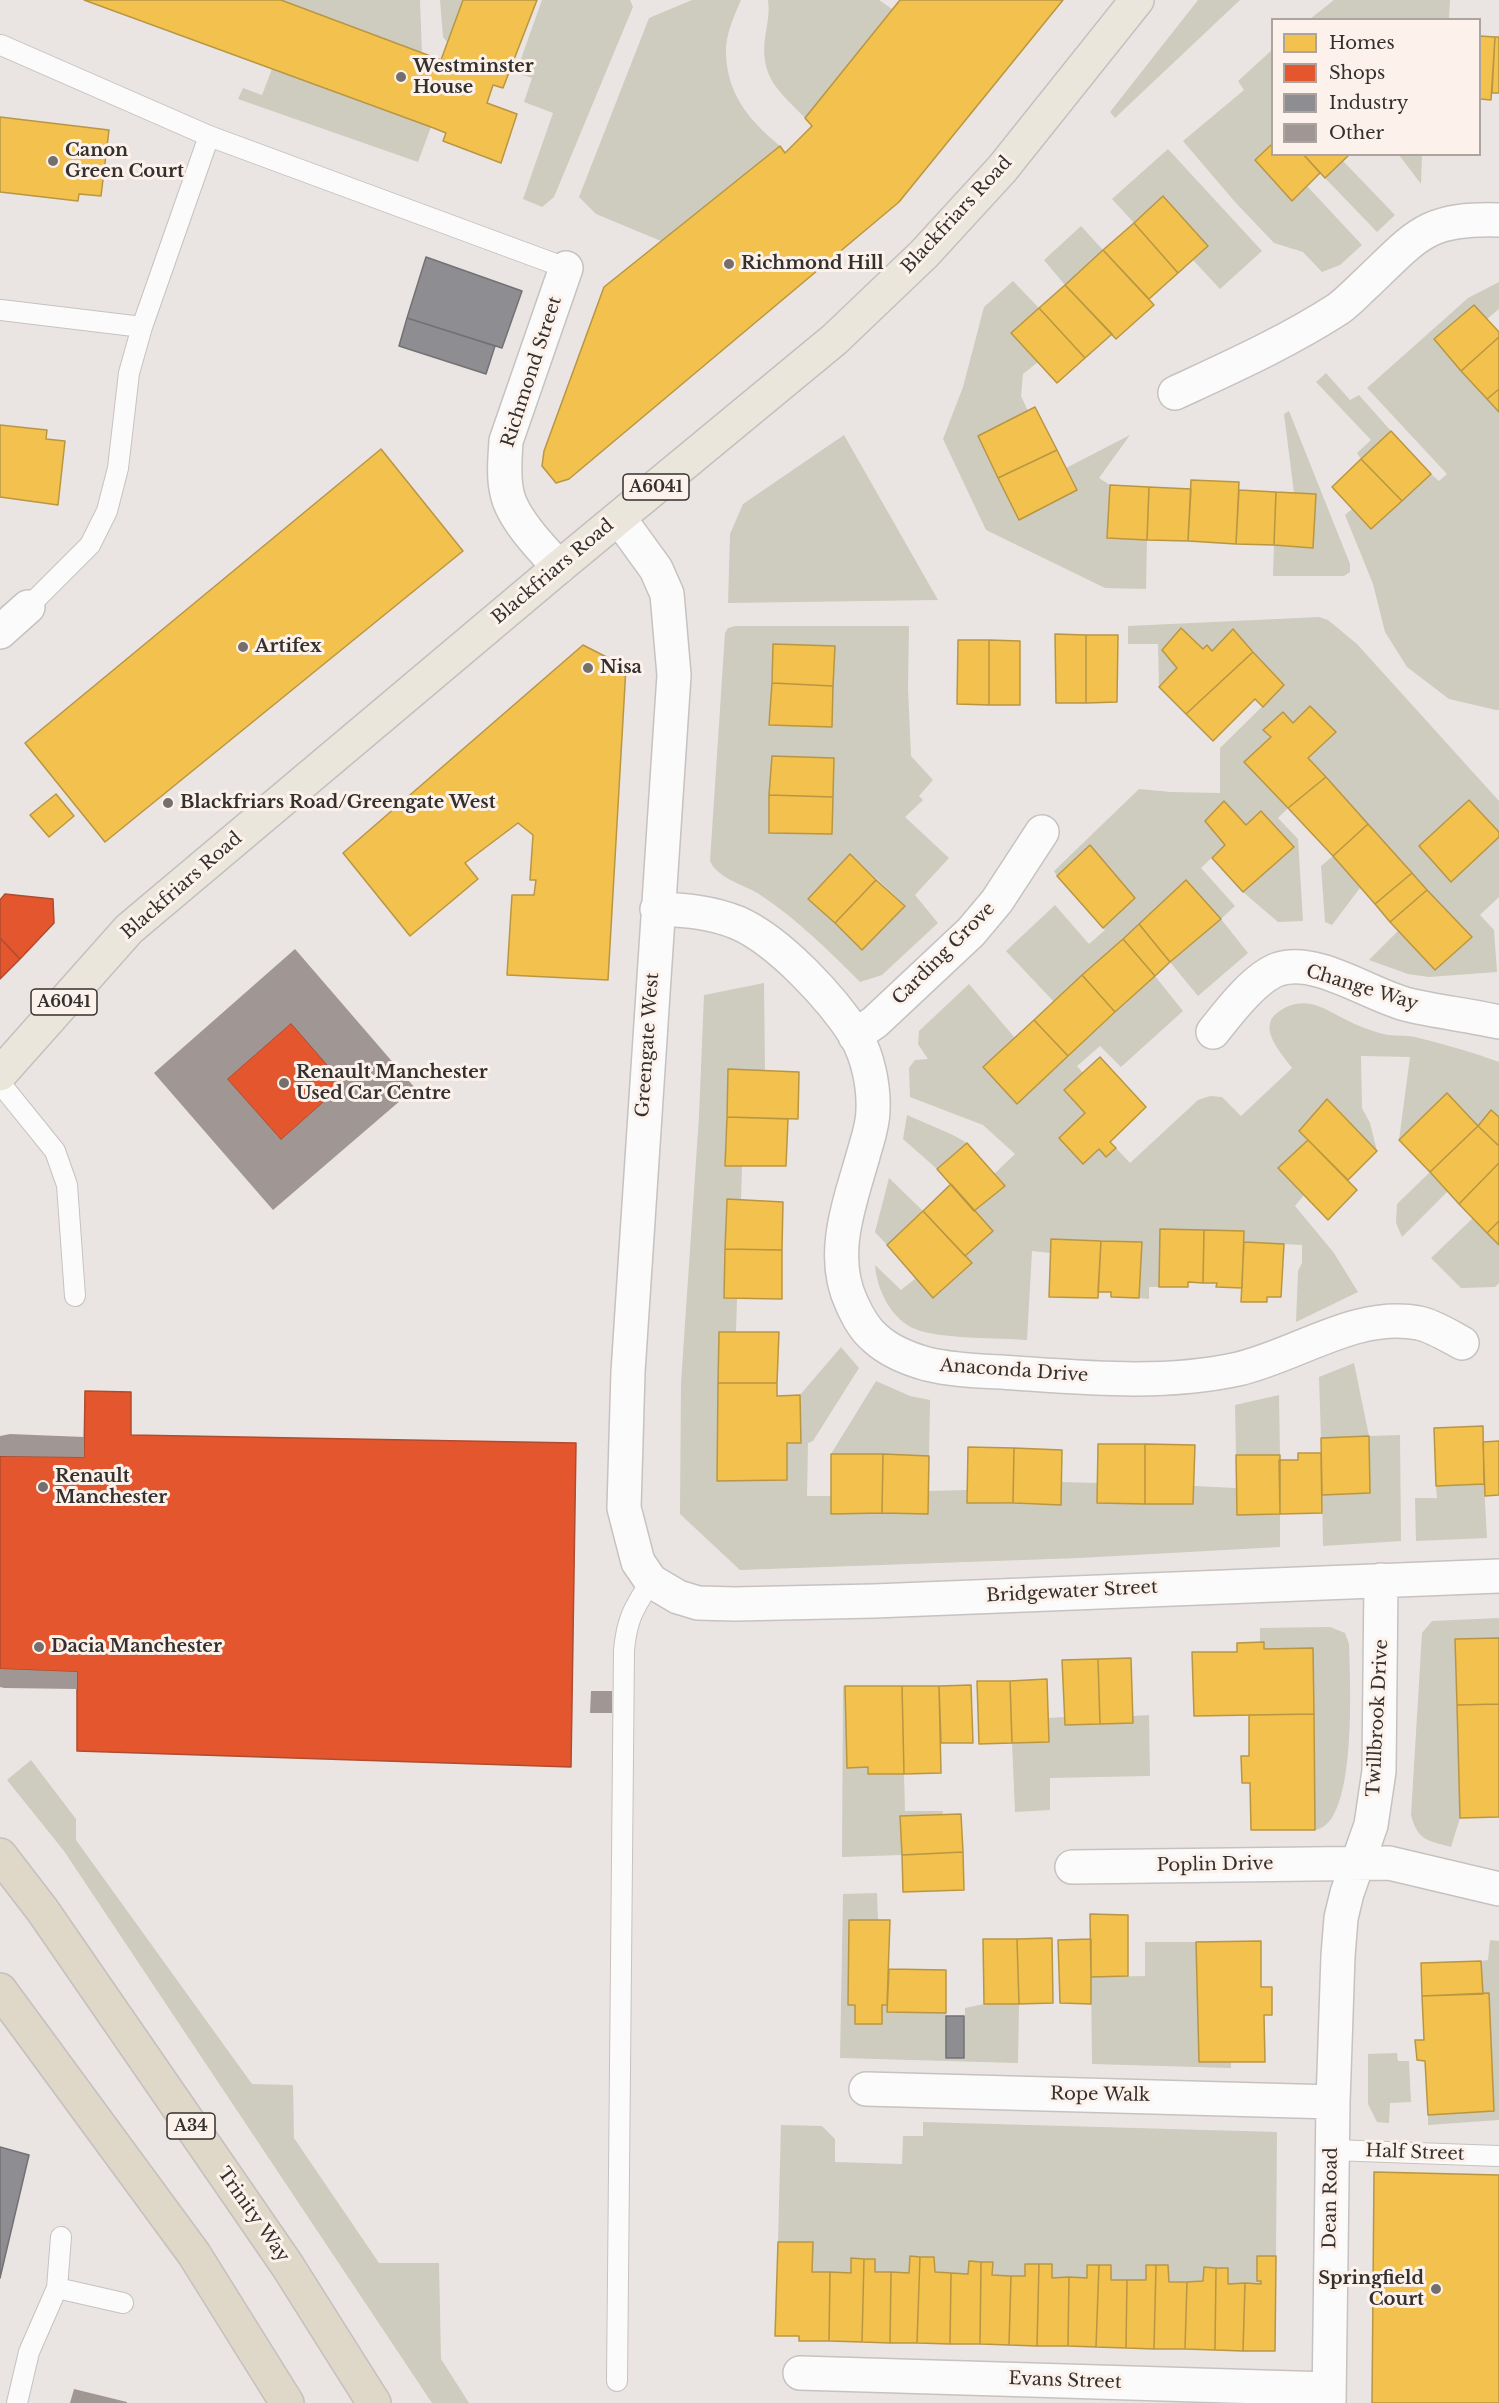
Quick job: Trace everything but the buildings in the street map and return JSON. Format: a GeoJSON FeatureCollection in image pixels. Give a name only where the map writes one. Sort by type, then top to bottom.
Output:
{"type":"FeatureCollection","features":[{"type":"Feature","properties":{"kind":"highway","name":"Trinity Way"},"geometry":{"type":"LineString","coordinates":[[0,1855],[43,1911],[274,2245],[374,2403]]}},
{"type":"Feature","properties":{"kind":"highway"},"geometry":{"type":"LineString","coordinates":[[0,1990],[194,2254],[287,2403]]}},
{"type":"Feature","properties":{"kind":"main road","name":"Blackfriars Road"},"geometry":{"type":"LineString","coordinates":[[0,1074],[129,929],[559,567],[835,339],[924,254],[1002,169],[1137,0]]}},
{"type":"Feature","properties":{"kind":"street"},"geometry":{"type":"LineString","coordinates":[[1175,393],[1264,352],[1340,308],[1413,239],[1428,229],[1443,223],[1466,220],[1499,220]]}},
{"type":"Feature","properties":{"kind":"street","name":"Richmond Street"},"geometry":{"type":"LineString","coordinates":[[559,567],[526,530],[507,496],[505,471],[506,441],[566,268]]}},
{"type":"Feature","properties":{"kind":"street","name":"Greengate West"},"geometry":{"type":"LineString","coordinates":[[619,518],[656,569],[667,594],[674,675],[628,1372],[624,1508],[638,1562],[651,1581]]}},
{"type":"Feature","properties":{"kind":"street"},"geometry":{"type":"LineString","coordinates":[[0,632],[28,607]]}},
{"type":"Feature","properties":{"kind":"street","name":"Carding Grove"},"geometry":{"type":"LineString","coordinates":[[855,1036],[875,1022],[971,932],[997,901],[1042,832]]}},
{"type":"Feature","properties":{"kind":"street","name":"Anaconda Drive"},"geometry":{"type":"LineString","coordinates":[[657,909],[688,910],[740,924],[776,949],[807,975],[855,1036],[868,1070],[873,1096],[873,1112],[845,1224],[841,1245],[841,1274],[846,1293],[862,1324],[874,1338],[889,1348],[929,1365],[978,1371],[1074,1377],[1153,1378],[1238,1369],[1281,1356],[1371,1322],[1421,1323],[1462,1342]]}},
{"type":"Feature","properties":{"kind":"street","name":"Change Way"},"geometry":{"type":"LineString","coordinates":[[1213,1032],[1246,992],[1278,970],[1288,968],[1311,968],[1407,1005],[1499,1022]]}},
{"type":"Feature","properties":{"kind":"street","name":"Bridgewater Street"},"geometry":{"type":"LineString","coordinates":[[651,1581],[678,1596],[698,1603],[735,1604],[874,1601],[1499,1576]]}},
{"type":"Feature","properties":{"kind":"street","name":"Twillbrook Drive"},"geometry":{"type":"LineString","coordinates":[[1333,2102],[1341,1918],[1371,1825],[1379,1771],[1381,1580]]}},
{"type":"Feature","properties":{"kind":"street","name":"Poplin Drive"},"geometry":{"type":"LineString","coordinates":[[1072,1867],[1389,1863],[1499,1888]]}},
{"type":"Feature","properties":{"kind":"street","name":"Rope Walk"},"geometry":{"type":"LineString","coordinates":[[866,2089],[1333,2102]]}},
{"type":"Feature","properties":{"kind":"street","name":"Dean Road"},"geometry":{"type":"LineString","coordinates":[[1329,2396],[1333,2102]]}},
{"type":"Feature","properties":{"kind":"street","name":"Evans Street"},"geometry":{"type":"LineString","coordinates":[[800,2373],[1329,2396]]}},
{"type":"Feature","properties":{"kind":"lane"},"geometry":{"type":"LineString","coordinates":[[1,45],[209,136],[566,268]]}},
{"type":"Feature","properties":{"kind":"lane"},"geometry":{"type":"LineString","coordinates":[[28,607],[90,545],[107,511],[118,468],[129,373],[142,327],[209,136]]}},
{"type":"Feature","properties":{"kind":"lane"},"geometry":{"type":"LineString","coordinates":[[1,310],[142,327]]}},
{"type":"Feature","properties":{"kind":"lane"},"geometry":{"type":"LineString","coordinates":[[0,1083],[55,1151],[67,1185],[75,1296]]}},
{"type":"Feature","properties":{"kind":"lane"},"geometry":{"type":"LineString","coordinates":[[617,2380],[624,1650],[626,1626],[651,1581]]}},
{"type":"Feature","properties":{"kind":"lane","name":"Half Street"},"geometry":{"type":"LineString","coordinates":[[1332,2150],[1499,2156]]}},
{"type":"Feature","properties":{"kind":"lane"},"geometry":{"type":"LineString","coordinates":[[17,2403],[29,2352],[57,2288],[61,2237]]}},
{"type":"Feature","properties":{"kind":"lane"},"geometry":{"type":"LineString","coordinates":[[57,2288],[123,2303]]}},
{"type":"Feature","properties":{"kind":"shaded area"},"geometry":{"type":"Polygon","coordinates":[[[281,0],[420,0],[422,53],[281,0]]]}},
{"type":"Feature","properties":{"kind":"shaded area"},"geometry":{"type":"Polygon","coordinates":[[[440,0],[463,0],[447,42],[443,37],[440,0]]]}},
{"type":"Feature","properties":{"kind":"shaded area"},"geometry":{"type":"Polygon","coordinates":[[[542,0],[630,0],[633,7],[554,197],[542,207],[523,199],[553,113],[524,102],[532,78],[516,73],[542,0]]]}},
{"type":"Feature","properties":{"kind":"shaded area"},"geometry":{"type":"Polygon","coordinates":[[[692,0],[741,0],[727,40],[727,68],[742,106],[759,127],[780,146],[661,241],[596,214],[579,197],[649,18],[692,0]]]}},
{"type":"Feature","properties":{"kind":"shaded area"},"geometry":{"type":"Polygon","coordinates":[[[768,0],[879,0],[892,9],[805,118],[773,83],[765,64],[768,0]]]}},
{"type":"Feature","properties":{"kind":"shaded area"},"geometry":{"type":"Polygon","coordinates":[[[1198,0],[1240,0],[1115,118],[1110,112],[1198,0]]]}},
{"type":"Feature","properties":{"kind":"shaded area"},"geometry":{"type":"Polygon","coordinates":[[[1334,0],[1450,0],[1449,18],[1311,18],[1334,0]]]}},
{"type":"Feature","properties":{"kind":"shaded area"},"geometry":{"type":"Polygon","coordinates":[[[1271,51],[1271,145],[1255,160],[1292,201],[1307,186],[1362,245],[1340,265],[1322,272],[1303,252],[1274,243],[1235,202],[1183,141],[1244,90],[1238,81],[1271,51]]]}},
{"type":"Feature","properties":{"kind":"shaded area"},"geometry":{"type":"Polygon","coordinates":[[[272,69],[431,127],[418,162],[238,99],[243,88],[262,95],[272,69]]]}},
{"type":"Feature","properties":{"kind":"shaded area"},"geometry":{"type":"Polygon","coordinates":[[[1168,149],[1262,251],[1220,289],[1193,260],[1208,246],[1164,196],[1134,223],[1112,199],[1168,149]]]}},
{"type":"Feature","properties":{"kind":"shaded area"},"geometry":{"type":"Polygon","coordinates":[[[1400,156],[1422,156],[1421,184],[1400,156]]]}},
{"type":"Feature","properties":{"kind":"shaded area"},"geometry":{"type":"Polygon","coordinates":[[[1343,161],[1395,215],[1377,232],[1325,178],[1343,161]]]}},
{"type":"Feature","properties":{"kind":"shaded area"},"geometry":{"type":"Polygon","coordinates":[[[1081,226],[1103,250],[1065,285],[1044,260],[1081,226]]]}},
{"type":"Feature","properties":{"kind":"shaded area"},"geometry":{"type":"Polygon","coordinates":[[[1013,281],[1039,308],[1012,333],[1038,362],[1023,374],[1021,396],[1028,411],[979,436],[1019,520],[1066,468],[1130,435],[1099,478],[1110,485],[1107,538],[1147,540],[1146,589],[1105,588],[986,530],[943,439],[963,387],[984,307],[1013,281]]]}},
{"type":"Feature","properties":{"kind":"shaded area"},"geometry":{"type":"Polygon","coordinates":[[[1499,282],[1499,309],[1487,319],[1474,305],[1434,339],[1499,412],[1499,710],[1496,710],[1449,699],[1407,667],[1385,632],[1373,584],[1345,515],[1352,509],[1371,529],[1431,474],[1439,481],[1447,474],[1367,388],[1468,298],[1499,282]]]}},
{"type":"Feature","properties":{"kind":"shaded area"},"geometry":{"type":"Polygon","coordinates":[[[1326,373],[1350,400],[1359,395],[1391,431],[1361,459],[1357,453],[1371,440],[1316,382],[1326,373]]]}},
{"type":"Feature","properties":{"kind":"shaded area"},"geometry":{"type":"Polygon","coordinates":[[[1289,411],[1350,564],[1350,572],[1344,576],[1273,576],[1274,545],[1313,548],[1294,493],[1284,414],[1289,411]]]}},
{"type":"Feature","properties":{"kind":"shaded area"},"geometry":{"type":"Polygon","coordinates":[[[844,435],[938,600],[728,603],[730,534],[743,504],[844,435]]]}},
{"type":"Feature","properties":{"kind":"shaded area"},"geometry":{"type":"Polygon","coordinates":[[[1319,617],[1328,620],[1357,644],[1499,801],[1499,832],[1469,800],[1419,846],[1451,882],[1499,837],[1499,897],[1480,915],[1494,930],[1497,972],[1429,977],[1408,974],[1369,960],[1398,931],[1436,969],[1427,890],[1308,758],[1336,732],[1310,706],[1293,723],[1282,713],[1263,730],[1271,737],[1288,808],[1278,818],[1298,839],[1303,921],[1278,922],[1243,892],[1293,846],[1246,825],[1224,802],[1205,821],[1225,845],[1201,868],[1235,906],[1221,919],[1186,880],[1054,1002],[1006,951],[1055,905],[1089,944],[1105,930],[1103,928],[1135,898],[1057,876],[1054,871],[1139,789],[1220,793],[1220,748],[1284,685],[1233,629],[1212,651],[1207,645],[1203,649],[1181,628],[1162,650],[1177,668],[1159,687],[1158,644],[1128,644],[1128,626],[1319,617]]]}},
{"type":"Feature","properties":{"kind":"shaded area"},"geometry":{"type":"Polygon","coordinates":[[[735,626],[909,626],[908,688],[911,756],[933,780],[919,796],[923,800],[905,817],[949,858],[915,895],[938,923],[882,975],[860,982],[799,924],[759,894],[725,877],[710,861],[725,633],[728,628],[735,626]],[[773,644],[770,725],[832,726],[834,646],[773,644]],[[772,756],[769,832],[832,834],[834,758],[772,756]],[[850,854],[835,923],[862,949],[905,905],[850,854]]]}},
{"type":"Feature","properties":{"kind":"shaded area"},"geometry":{"type":"Polygon","coordinates":[[[1333,856],[1360,888],[1332,925],[1325,922],[1321,866],[1333,856]]]}},
{"type":"Feature","properties":{"kind":"shaded area"},"geometry":{"type":"Polygon","coordinates":[[[1221,919],[1248,953],[1198,996],[1170,962],[1221,919]]]}},
{"type":"Feature","properties":{"kind":"shaded area"},"geometry":{"type":"Polygon","coordinates":[[[1155,976],[1183,1011],[1121,1067],[1100,1046],[1077,1066],[1083,1073],[1064,1091],[1085,1113],[1059,1138],[1083,1163],[1099,1149],[1106,1157],[1116,1148],[1130,1163],[1198,1100],[1210,1096],[1222,1097],[1241,1116],[1292,1068],[1273,1041],[1270,1026],[1271,1019],[1277,1013],[1288,1006],[1298,1004],[1318,1006],[1357,1025],[1380,1033],[1415,1037],[1499,1062],[1499,1117],[1491,1110],[1478,1126],[1447,1093],[1399,1140],[1410,1057],[1361,1056],[1362,1108],[1370,1123],[1377,1151],[1328,1099],[1299,1130],[1308,1140],[1278,1168],[1304,1195],[1295,1206],[1334,1253],[1358,1292],[1296,1322],[1298,1271],[1302,1263],[1302,1245],[1244,1242],[1244,1231],[1160,1229],[1159,1287],[1149,1287],[1149,1299],[1139,1298],[1141,1242],[1052,1239],[1051,1253],[1032,1251],[1027,1340],[938,1335],[915,1329],[906,1324],[892,1311],[882,1294],[875,1265],[901,1290],[916,1278],[934,1298],[972,1264],[965,1256],[993,1231],[974,1211],[1004,1187],[994,1174],[1015,1154],[983,1125],[910,1097],[909,1068],[915,1060],[928,1059],[918,1044],[919,1031],[969,984],[1015,1038],[984,1067],[1017,1104],[1155,976]]]}},
{"type":"Feature","properties":{"kind":"shaded area"},"geometry":{"type":"Polygon","coordinates":[[[764,983],[765,1071],[728,1070],[725,1166],[742,1166],[741,1200],[726,1200],[724,1298],[737,1299],[736,1332],[719,1333],[717,1481],[786,1480],[787,1443],[801,1442],[800,1395],[841,1347],[859,1368],[813,1441],[808,1443],[807,1496],[831,1496],[831,1514],[927,1514],[928,1491],[967,1490],[967,1503],[1061,1505],[1062,1482],[1097,1483],[1098,1503],[1193,1504],[1194,1486],[1236,1488],[1237,1515],[1280,1514],[1280,1547],[1079,1558],[740,1570],[680,1514],[681,1383],[699,1116],[704,995],[764,983]]]}},
{"type":"Feature","properties":{"kind":"shaded area"},"geometry":{"type":"Polygon","coordinates":[[[907,1115],[967,1143],[937,1169],[903,1139],[907,1115]]]}},
{"type":"Feature","properties":{"kind":"shaded area"},"geometry":{"type":"Polygon","coordinates":[[[1430,1172],[1448,1191],[1402,1237],[1396,1223],[1397,1204],[1430,1172]]]}},
{"type":"Feature","properties":{"kind":"shaded area"},"geometry":{"type":"Polygon","coordinates":[[[889,1178],[923,1211],[887,1245],[875,1232],[889,1178]]]}},
{"type":"Feature","properties":{"kind":"shaded area"},"geometry":{"type":"Polygon","coordinates":[[[1473,1218],[1499,1245],[1499,1283],[1495,1287],[1461,1288],[1431,1258],[1473,1218]]]}},
{"type":"Feature","properties":{"kind":"shaded area"},"geometry":{"type":"Polygon","coordinates":[[[1354,1363],[1369,1436],[1400,1435],[1401,1541],[1323,1546],[1322,1495],[1370,1493],[1369,1437],[1321,1438],[1319,1377],[1354,1363]]]}},
{"type":"Feature","properties":{"kind":"shaded area"},"geometry":{"type":"Polygon","coordinates":[[[876,1381],[910,1396],[930,1400],[929,1456],[831,1454],[876,1381]]]}},
{"type":"Feature","properties":{"kind":"shaded area"},"geometry":{"type":"Polygon","coordinates":[[[1279,1395],[1280,1455],[1236,1455],[1235,1405],[1279,1395]]]}},
{"type":"Feature","properties":{"kind":"shaded area"},"geometry":{"type":"Polygon","coordinates":[[[1484,1484],[1487,1538],[1416,1541],[1415,1498],[1437,1498],[1436,1486],[1484,1484]]]}},
{"type":"Feature","properties":{"kind":"shaded area"},"geometry":{"type":"Polygon","coordinates":[[[1499,1618],[1499,1638],[1455,1639],[1460,1818],[1451,1847],[1420,1835],[1411,1815],[1422,1633],[1432,1621],[1499,1618]]]}},
{"type":"Feature","properties":{"kind":"shaded area"},"geometry":{"type":"Polygon","coordinates":[[[1330,1627],[1345,1633],[1349,1644],[1349,1748],[1339,1804],[1329,1822],[1315,1830],[1313,1648],[1264,1649],[1260,1643],[1260,1628],[1330,1627]]]}},
{"type":"Feature","properties":{"kind":"shaded area"},"geometry":{"type":"Polygon","coordinates":[[[843,1686],[845,1686],[847,1767],[868,1767],[869,1774],[904,1774],[905,1811],[943,1811],[942,1815],[900,1816],[902,1855],[842,1857],[843,1686]]]}},
{"type":"Feature","properties":{"kind":"shaded area"},"geometry":{"type":"Polygon","coordinates":[[[1149,1715],[1150,1776],[1050,1778],[1050,1810],[1015,1812],[1012,1743],[1048,1718],[1065,1717],[1065,1725],[1133,1723],[1133,1716],[1149,1715]]]}},
{"type":"Feature","properties":{"kind":"shaded area"},"geometry":{"type":"Polygon","coordinates":[[[31,1760],[76,1819],[76,1840],[252,2084],[293,2085],[294,2138],[379,2263],[439,2263],[441,2359],[469,2403],[432,2403],[64,1851],[7,1780],[31,1760]]]}},
{"type":"Feature","properties":{"kind":"shaded area"},"geometry":{"type":"Polygon","coordinates":[[[877,1893],[878,1920],[849,1920],[848,2005],[855,2005],[856,2024],[882,2024],[882,2005],[887,2005],[888,2012],[946,2013],[946,2058],[964,2058],[965,2008],[984,2004],[1019,2004],[1018,2063],[840,2058],[843,1894],[877,1893]]]}},
{"type":"Feature","properties":{"kind":"shaded area"},"geometry":{"type":"Polygon","coordinates":[[[1490,1940],[1499,1941],[1499,2120],[1428,2125],[1428,2115],[1494,2111],[1489,1994],[1483,1994],[1481,1961],[1488,1960],[1490,1940]]]}},
{"type":"Feature","properties":{"kind":"shaded area"},"geometry":{"type":"Polygon","coordinates":[[[1145,1942],[1196,1942],[1199,2061],[1231,2062],[1231,2068],[1092,2064],[1091,1977],[1145,1976],[1145,1942]]]}},
{"type":"Feature","properties":{"kind":"shaded area"},"geometry":{"type":"Polygon","coordinates":[[[1397,2053],[1398,2061],[1409,2061],[1411,2102],[1390,2103],[1389,2123],[1377,2122],[1368,2104],[1368,2054],[1397,2053]]]}},
{"type":"Feature","properties":{"kind":"shaded area"},"geometry":{"type":"Polygon","coordinates":[[[923,2122],[1277,2132],[1276,2256],[1257,2257],[1257,2281],[1261,2281],[1261,2284],[1228,2284],[1228,2268],[1204,2267],[1203,2281],[1169,2282],[1168,2265],[1146,2265],[1146,2280],[1111,2280],[1110,2265],[1087,2265],[1087,2278],[1052,2278],[1052,2264],[1026,2264],[1025,2276],[992,2275],[992,2262],[969,2262],[968,2274],[935,2272],[934,2257],[910,2257],[909,2273],[875,2272],[875,2259],[852,2258],[851,2273],[812,2272],[812,2242],[778,2242],[781,2125],[822,2126],[835,2139],[835,2162],[902,2164],[903,2136],[923,2136],[923,2122]]]}},
{"type":"Feature","properties":{"kind":"place","name":"Westminster House"},"geometry":{"type":"Point","coordinates":[401,77]}},
{"type":"Feature","properties":{"kind":"place","name":"Canon Green Court"},"geometry":{"type":"Point","coordinates":[53,161]}},
{"type":"Feature","properties":{"kind":"place","name":"Richmond Hill"},"geometry":{"type":"Point","coordinates":[729,264]}},
{"type":"Feature","properties":{"kind":"place","name":"Artifex"},"geometry":{"type":"Point","coordinates":[243,647]}},
{"type":"Feature","properties":{"kind":"place","name":"Nisa"},"geometry":{"type":"Point","coordinates":[588,668]}},
{"type":"Feature","properties":{"kind":"place","name":"Blackfriars Road/Greengate West"},"geometry":{"type":"Point","coordinates":[168,803]}},
{"type":"Feature","properties":{"kind":"place","name":"Renault Manchester Used Car Centre"},"geometry":{"type":"Point","coordinates":[284,1083]}},
{"type":"Feature","properties":{"kind":"place","name":"Renault Manchester"},"geometry":{"type":"Point","coordinates":[43,1487]}},
{"type":"Feature","properties":{"kind":"place","name":"Dacia Manchester"},"geometry":{"type":"Point","coordinates":[39,1647]}},
{"type":"Feature","properties":{"kind":"place","name":"Springfield Court"},"geometry":{"type":"Point","coordinates":[1436,2289]}}]}
